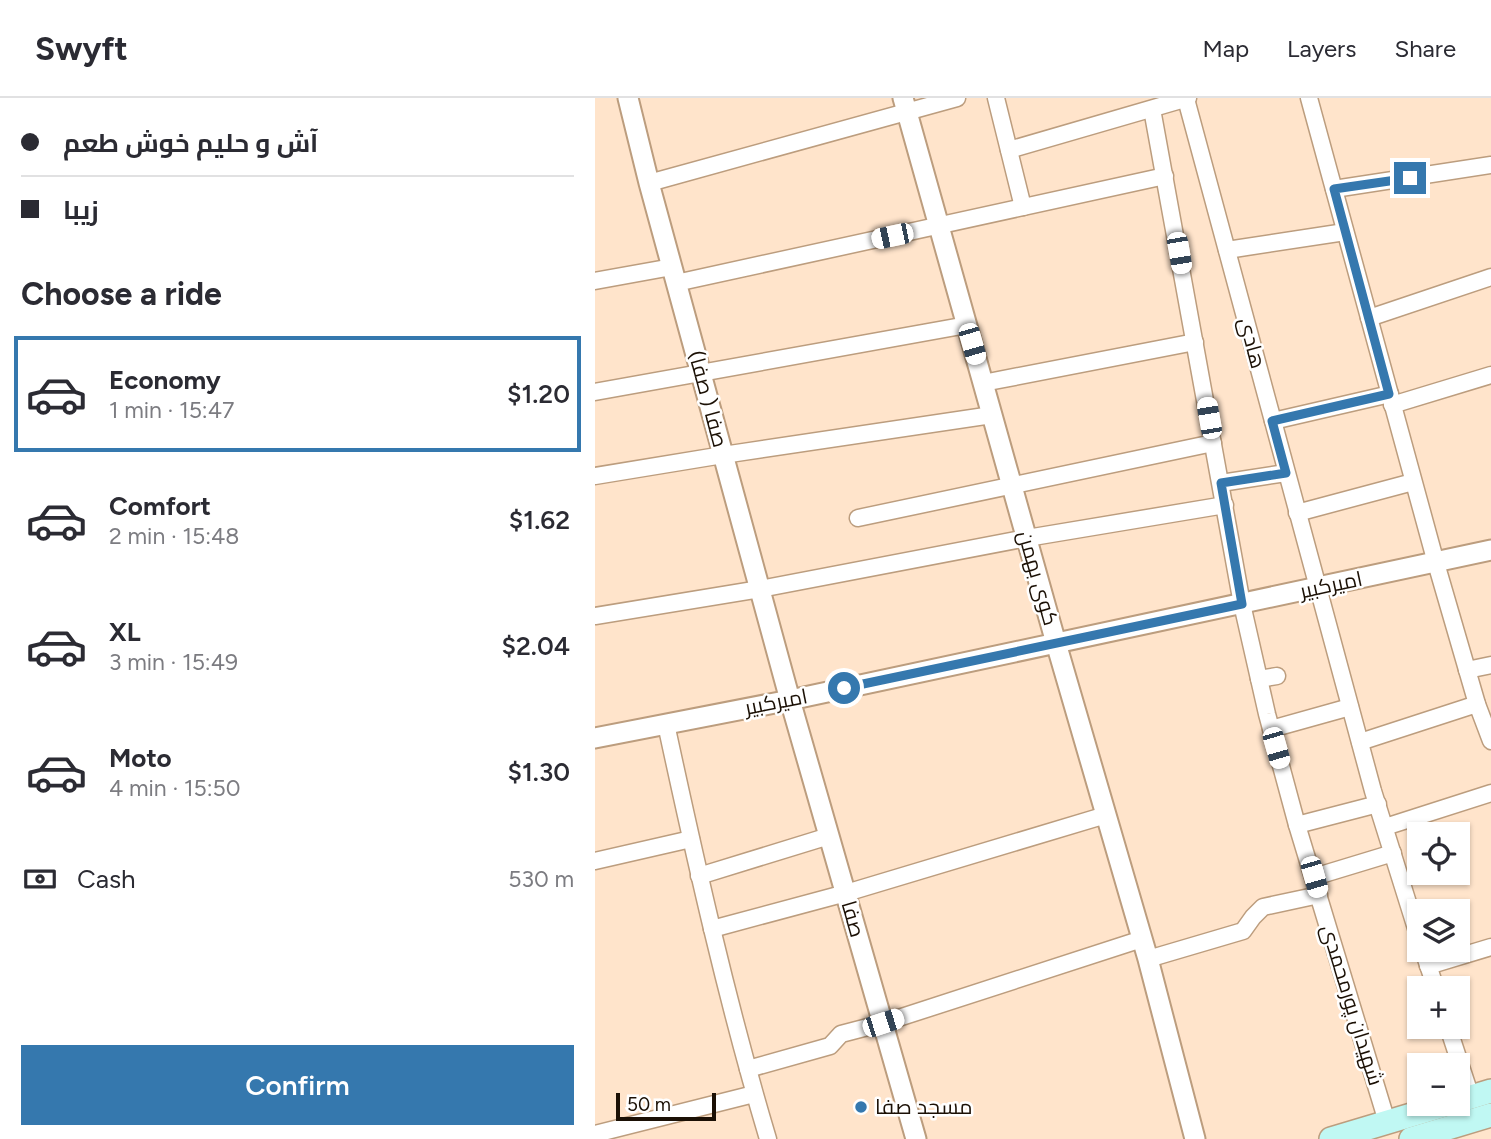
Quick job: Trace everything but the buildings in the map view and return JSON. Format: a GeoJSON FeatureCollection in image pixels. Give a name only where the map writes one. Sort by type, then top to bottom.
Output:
{"type":"FeatureCollection","features":[{"type":"Feature","properties":{"kind":"main road"},"geometry":{"type":"LineString","coordinates":[[1411,1139],[1440,1135],[1491,1115]]}},
{"type":"Feature","properties":{"kind":"main road"},"geometry":{"type":"LineString","coordinates":[[1331,1139],[1407,1116]]}},
{"type":"Feature","properties":{"kind":"street","name":"صفا ( صفا)"},"geometry":{"type":"LineString","coordinates":[[628,98],[790,700]]}},
{"type":"Feature","properties":{"kind":"street"},"geometry":{"type":"LineString","coordinates":[[649,183],[905,105],[957,98]]}},
{"type":"Feature","properties":{"kind":"street"},"geometry":{"type":"LineString","coordinates":[[996,98],[1023,207]]}},
{"type":"Feature","properties":{"kind":"street"},"geometry":{"type":"LineString","coordinates":[[1009,150],[1187,98]]}},
{"type":"Feature","properties":{"kind":"street","name":"هادی"},"geometry":{"type":"LineString","coordinates":[[1187,98],[1350,707],[1407,899]]}},
{"type":"Feature","properties":{"kind":"street"},"geometry":{"type":"LineString","coordinates":[[1309,98],[1413,482],[1477,704],[1491,741]]}},
{"type":"Feature","properties":{"kind":"street","name":"کوی بهمن"},"geometry":{"type":"LineString","coordinates":[[905,105],[1056,643],[1148,958],[1195,1139]]}},
{"type":"Feature","properties":{"kind":"street","name":"شهیدان پورمحمدی"},"geometry":{"type":"LineString","coordinates":[[1152,108],[1242,604],[1259,679],[1297,825],[1387,1122]]}},
{"type":"Feature","properties":{"kind":"street"},"geometry":{"type":"LineString","coordinates":[[1334,189],[1491,165]]}},
{"type":"Feature","properties":{"kind":"street"},"geometry":{"type":"LineString","coordinates":[[595,281],[674,275],[939,226],[1165,176]]}},
{"type":"Feature","properties":{"kind":"street"},"geometry":{"type":"LineString","coordinates":[[1227,250],[1345,232]]}},
{"type":"Feature","properties":{"kind":"street"},"geometry":{"type":"LineString","coordinates":[[1369,318],[1491,277]]}},
{"type":"Feature","properties":{"kind":"street"},"geometry":{"type":"LineString","coordinates":[[595,391],[967,325]]}},
{"type":"Feature","properties":{"kind":"street"},"geometry":{"type":"LineString","coordinates":[[983,383],[1195,342]]}},
{"type":"Feature","properties":{"kind":"street"},"geometry":{"type":"LineString","coordinates":[[1272,421],[1391,400],[1491,375]]}},
{"type":"Feature","properties":{"kind":"street"},"geometry":{"type":"LineString","coordinates":[[595,476],[992,415]]}},
{"type":"Feature","properties":{"kind":"street"},"geometry":{"type":"LineString","coordinates":[[857,518],[1213,443]]}},
{"type":"Feature","properties":{"kind":"street"},"geometry":{"type":"LineString","coordinates":[[1221,483],[1286,473]]}},
{"type":"Feature","properties":{"kind":"street"},"geometry":{"type":"LineString","coordinates":[[1297,513],[1413,482]]}},
{"type":"Feature","properties":{"kind":"street"},"geometry":{"type":"LineString","coordinates":[[595,616],[1224,505]]}},
{"type":"Feature","properties":{"kind":"street","name":"امیرکبیر"},"geometry":{"type":"LineString","coordinates":[[595,738],[790,700],[1491,550]]}},
{"type":"Feature","properties":{"kind":"street"},"geometry":{"type":"LineString","coordinates":[[1467,670],[1491,665]]}},
{"type":"Feature","properties":{"kind":"street"},"geometry":{"type":"LineString","coordinates":[[1259,679],[1277,676]]}},
{"type":"Feature","properties":{"kind":"street","name":"صفا"},"geometry":{"type":"LineString","coordinates":[[790,700],[916,1139]]}},
{"type":"Feature","properties":{"kind":"street"},"geometry":{"type":"LineString","coordinates":[[1360,743],[1477,704]]}},
{"type":"Feature","properties":{"kind":"street"},"geometry":{"type":"LineString","coordinates":[[1271,729],[1350,707]]}},
{"type":"Feature","properties":{"kind":"street"},"geometry":{"type":"LineString","coordinates":[[666,724],[712,929],[768,1139]]}},
{"type":"Feature","properties":{"kind":"street"},"geometry":{"type":"LineString","coordinates":[[1385,827],[1491,793]]}},
{"type":"Feature","properties":{"kind":"street"},"geometry":{"type":"LineString","coordinates":[[1297,825],[1378,804]]}},
{"type":"Feature","properties":{"kind":"street"},"geometry":{"type":"LineString","coordinates":[[712,929],[846,893],[1106,815]]}},
{"type":"Feature","properties":{"kind":"street"},"geometry":{"type":"LineString","coordinates":[[699,876],[829,836]]}},
{"type":"Feature","properties":{"kind":"street"},"geometry":{"type":"LineString","coordinates":[[595,861],[691,839]]}},
{"type":"Feature","properties":{"kind":"street"},"geometry":{"type":"LineString","coordinates":[[1314,877],[1393,853]]}},
{"type":"Feature","properties":{"kind":"street"},"geometry":{"type":"LineString","coordinates":[[1148,958],[1243,931],[1263,907],[1319,895]]}},
{"type":"Feature","properties":{"kind":"street"},"geometry":{"type":"LineString","coordinates":[[748,1069],[830,1046],[841,1034],[883,1023],[1142,939]]}},
{"type":"Feature","properties":{"kind":"street"},"geometry":{"type":"LineString","coordinates":[[1470,951],[1491,947]]}},
{"type":"Feature","properties":{"kind":"street"},"geometry":{"type":"LineString","coordinates":[[1452,1039],[1473,1097]]}},
{"type":"Feature","properties":{"kind":"street"},"geometry":{"type":"LineString","coordinates":[[595,1134],[754,1094]]}},
{"type":"Feature","properties":{"kind":"place","name":"مسجد صفا"},"geometry":{"type":"Point","coordinates":[861,1107]}},
{"type":"Feature","properties":{"kind":"route"},"geometry":{"type":"LineString","coordinates":[[844,688],[1242,604],[1221,483],[1286,473],[1272,421],[1389,394],[1334,189],[1410,178]]}}]}
